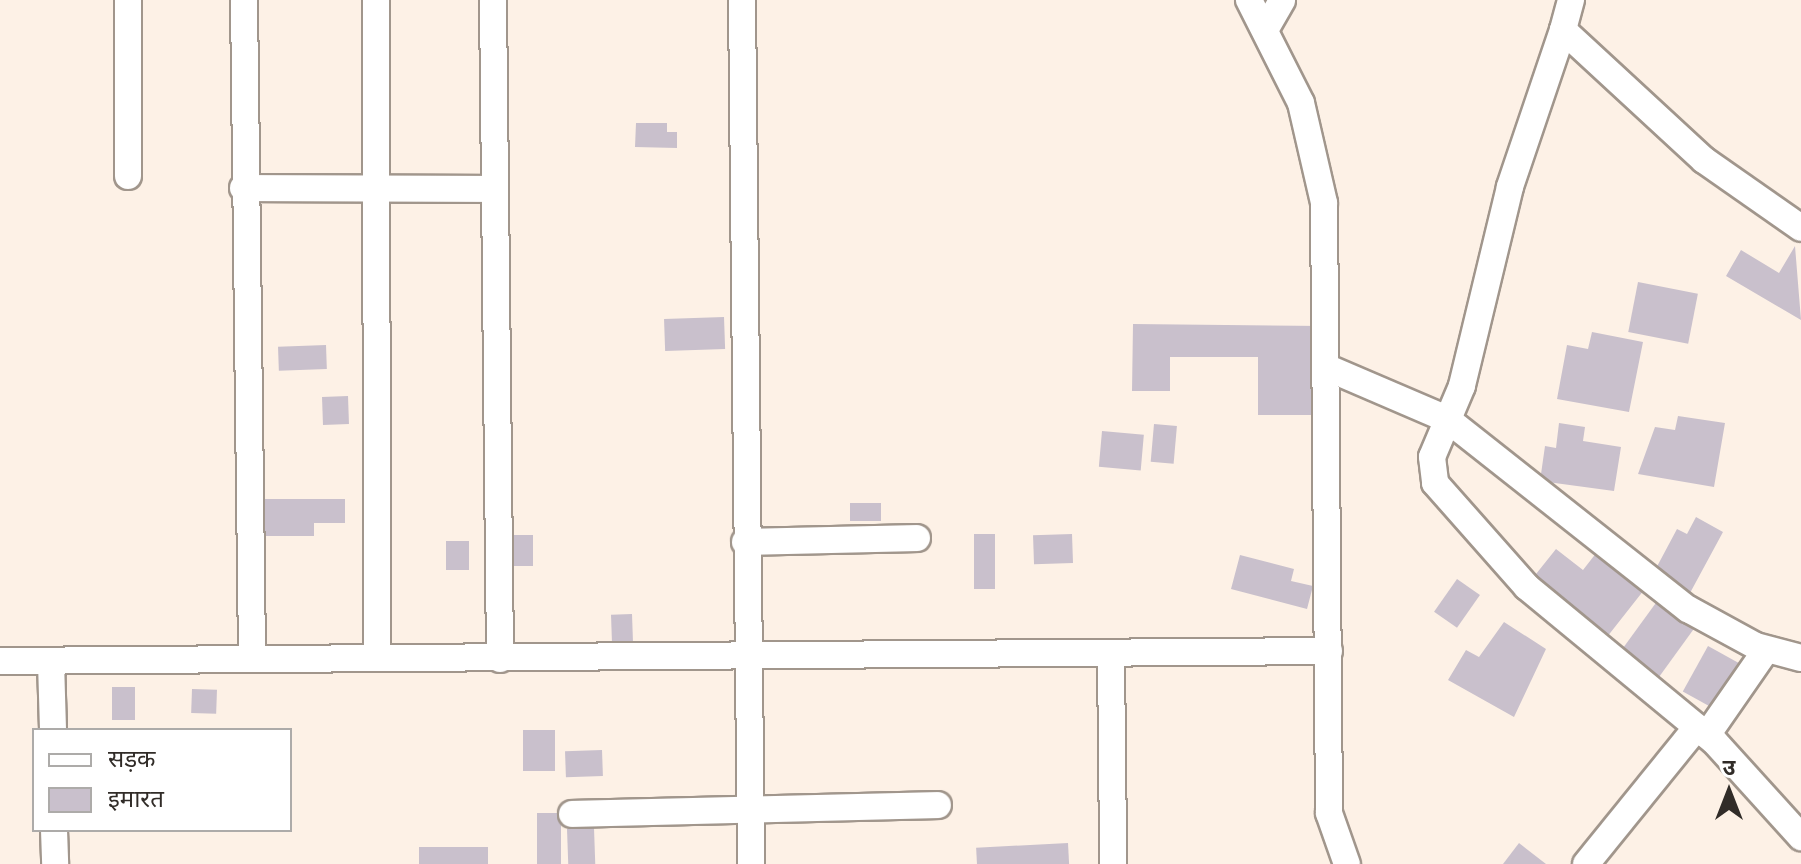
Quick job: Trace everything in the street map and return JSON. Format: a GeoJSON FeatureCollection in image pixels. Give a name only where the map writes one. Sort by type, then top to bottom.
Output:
{"type":"FeatureCollection","features":[{"type":"Feature","properties":{"kind":"street"},"geometry":{"type":"LineString","coordinates":[[128,0],[128,176]]}},
{"type":"Feature","properties":{"kind":"street"},"geometry":{"type":"LineString","coordinates":[[244,0],[243,188],[252,658]]}},
{"type":"Feature","properties":{"kind":"street"},"geometry":{"type":"LineString","coordinates":[[376,0],[377,657]]}},
{"type":"Feature","properties":{"kind":"street"},"geometry":{"type":"LineString","coordinates":[[493,0],[500,659]]}},
{"type":"Feature","properties":{"kind":"street"},"geometry":{"type":"LineString","coordinates":[[742,0],[746,659],[751,864]]}},
{"type":"Feature","properties":{"kind":"street"},"geometry":{"type":"LineString","coordinates":[[1249,0],[1301,103],[1319,169],[1328,368],[1329,813],[1347,864]]}},
{"type":"Feature","properties":{"kind":"street"},"geometry":{"type":"LineString","coordinates":[[1265,30],[1282,0]]}},
{"type":"Feature","properties":{"kind":"street"},"geometry":{"type":"LineString","coordinates":[[1571,0],[1526,133],[1474,344],[1432,457],[1441,494],[1527,587],[1702,731],[1801,837]]}},
{"type":"Feature","properties":{"kind":"street"},"geometry":{"type":"LineString","coordinates":[[1563,30],[1704,160],[1801,228]]}},
{"type":"Feature","properties":{"kind":"street"},"geometry":{"type":"LineString","coordinates":[[243,188],[495,189]]}},
{"type":"Feature","properties":{"kind":"street"},"geometry":{"type":"LineString","coordinates":[[1328,368],[1447,419],[1688,609],[1766,650],[1801,658]]}},
{"type":"Feature","properties":{"kind":"street"},"geometry":{"type":"LineString","coordinates":[[745,542],[917,538]]}},
{"type":"Feature","properties":{"kind":"street"},"geometry":{"type":"LineString","coordinates":[[1586,864],[1702,731],[1766,650]]}},
{"type":"Feature","properties":{"kind":"street"},"geometry":{"type":"LineString","coordinates":[[0,661],[377,657],[746,659],[1329,651]]}},
{"type":"Feature","properties":{"kind":"street"},"geometry":{"type":"LineString","coordinates":[[1111,656],[1113,864]]}},
{"type":"Feature","properties":{"kind":"street"},"geometry":{"type":"LineString","coordinates":[[51,662],[53,728]]}},
{"type":"Feature","properties":{"kind":"street"},"geometry":{"type":"LineString","coordinates":[[572,814],[938,805]]}},
{"type":"Feature","properties":{"kind":"street"},"geometry":{"type":"LineString","coordinates":[[54,832],[55,864]]}},
{"type":"Feature","properties":{"kind":"building"},"geometry":{"type":"Polygon","coordinates":[[[636,123],[667,123],[667,132],[677,132],[677,148],[635,147],[636,123]]]}},
{"type":"Feature","properties":{"kind":"building"},"geometry":{"type":"Polygon","coordinates":[[[1795,246],[1801,320],[1726,276],[1741,250],[1779,273],[1795,246]]]}},
{"type":"Feature","properties":{"kind":"building"},"geometry":{"type":"Polygon","coordinates":[[[1638,282],[1698,294],[1688,344],[1628,332],[1638,282]]]}},
{"type":"Feature","properties":{"kind":"building"},"geometry":{"type":"Polygon","coordinates":[[[724,317],[725,349],[665,351],[664,319],[724,317]]]}},
{"type":"Feature","properties":{"kind":"building"},"geometry":{"type":"Polygon","coordinates":[[[1133,324],[1322,326],[1321,415],[1258,415],[1258,357],[1170,357],[1170,391],[1132,391],[1133,324]]]}},
{"type":"Feature","properties":{"kind":"building"},"geometry":{"type":"Polygon","coordinates":[[[1592,332],[1643,342],[1629,412],[1557,399],[1567,345],[1588,349],[1592,332]]]}},
{"type":"Feature","properties":{"kind":"building"},"geometry":{"type":"Polygon","coordinates":[[[326,345],[327,369],[279,371],[278,347],[326,345]]]}},
{"type":"Feature","properties":{"kind":"building"},"geometry":{"type":"Polygon","coordinates":[[[348,396],[349,424],[323,425],[322,397],[348,396]]]}},
{"type":"Feature","properties":{"kind":"building"},"geometry":{"type":"Polygon","coordinates":[[[1678,416],[1725,423],[1714,487],[1638,474],[1655,427],[1675,430],[1678,416]]]}},
{"type":"Feature","properties":{"kind":"building"},"geometry":{"type":"Polygon","coordinates":[[[1559,423],[1585,427],[1583,441],[1621,447],[1614,491],[1540,481],[1545,446],[1556,448],[1559,423]]]}},
{"type":"Feature","properties":{"kind":"building"},"geometry":{"type":"Polygon","coordinates":[[[1154,424],[1177,426],[1174,464],[1151,462],[1154,424]]]}},
{"type":"Feature","properties":{"kind":"building"},"geometry":{"type":"Polygon","coordinates":[[[1102,431],[1144,435],[1141,471],[1099,467],[1102,431]]]}},
{"type":"Feature","properties":{"kind":"building"},"geometry":{"type":"Polygon","coordinates":[[[262,499],[345,499],[345,523],[314,523],[314,536],[262,536],[262,499]]]}},
{"type":"Feature","properties":{"kind":"building"},"geometry":{"type":"Polygon","coordinates":[[[850,503],[881,503],[881,521],[850,521],[850,503]]]}},
{"type":"Feature","properties":{"kind":"building"},"geometry":{"type":"Polygon","coordinates":[[[1696,517],[1723,532],[1690,593],[1653,574],[1677,529],[1687,534],[1696,517]]]}},
{"type":"Feature","properties":{"kind":"building"},"geometry":{"type":"Polygon","coordinates":[[[974,534],[995,534],[995,589],[974,589],[974,534]]]}},
{"type":"Feature","properties":{"kind":"building"},"geometry":{"type":"Polygon","coordinates":[[[1072,534],[1073,563],[1034,564],[1033,535],[1072,534]]]}},
{"type":"Feature","properties":{"kind":"building"},"geometry":{"type":"Polygon","coordinates":[[[513,535],[533,535],[533,566],[513,566],[513,535]]]}},
{"type":"Feature","properties":{"kind":"building"},"geometry":{"type":"Polygon","coordinates":[[[446,541],[469,541],[469,570],[446,570],[446,541]]]}},
{"type":"Feature","properties":{"kind":"building"},"geometry":{"type":"Polygon","coordinates":[[[1556,549],[1583,570],[1597,552],[1644,590],[1607,637],[1532,579],[1556,549]]]}},
{"type":"Feature","properties":{"kind":"building"},"geometry":{"type":"Polygon","coordinates":[[[1240,555],[1294,569],[1291,581],[1313,586],[1307,609],[1231,589],[1240,555]]]}},
{"type":"Feature","properties":{"kind":"building"},"geometry":{"type":"Polygon","coordinates":[[[1457,579],[1480,595],[1457,628],[1434,612],[1457,579]]]}},
{"type":"Feature","properties":{"kind":"building"},"geometry":{"type":"Polygon","coordinates":[[[1658,600],[1695,627],[1659,676],[1622,649],[1658,600]]]}},
{"type":"Feature","properties":{"kind":"building"},"geometry":{"type":"Polygon","coordinates":[[[632,614],[633,646],[612,647],[611,615],[632,614]]]}},
{"type":"Feature","properties":{"kind":"building"},"geometry":{"type":"Polygon","coordinates":[[[1504,622],[1546,649],[1514,717],[1448,680],[1466,650],[1479,657],[1504,622]]]}},
{"type":"Feature","properties":{"kind":"building"},"geometry":{"type":"Polygon","coordinates":[[[1708,646],[1747,668],[1722,713],[1683,691],[1708,646]]]}},
{"type":"Feature","properties":{"kind":"building"},"geometry":{"type":"Polygon","coordinates":[[[112,687],[135,687],[135,720],[112,720],[112,687]]]}},
{"type":"Feature","properties":{"kind":"building"},"geometry":{"type":"Polygon","coordinates":[[[192,689],[217,690],[216,714],[191,713],[192,689]]]}},
{"type":"Feature","properties":{"kind":"building"},"geometry":{"type":"Polygon","coordinates":[[[523,730],[555,730],[555,771],[523,771],[523,730]]]}},
{"type":"Feature","properties":{"kind":"building"},"geometry":{"type":"Polygon","coordinates":[[[602,750],[603,776],[566,777],[565,751],[602,750]]]}},
{"type":"Feature","properties":{"kind":"building"},"geometry":{"type":"Polygon","coordinates":[[[537,813],[561,813],[561,864],[537,864],[537,813]]]}},
{"type":"Feature","properties":{"kind":"building"},"geometry":{"type":"Polygon","coordinates":[[[594,828],[595,864],[568,864],[567,829],[594,828]]]}},
{"type":"Feature","properties":{"kind":"building"},"geometry":{"type":"Polygon","coordinates":[[[1068,843],[1069,864],[977,864],[976,848],[1068,843]]]}},
{"type":"Feature","properties":{"kind":"building"},"geometry":{"type":"Polygon","coordinates":[[[1519,843],[1546,864],[1503,864],[1519,843]]]}},
{"type":"Feature","properties":{"kind":"building"},"geometry":{"type":"Polygon","coordinates":[[[419,847],[488,847],[488,864],[419,864],[419,847]]]}}]}
